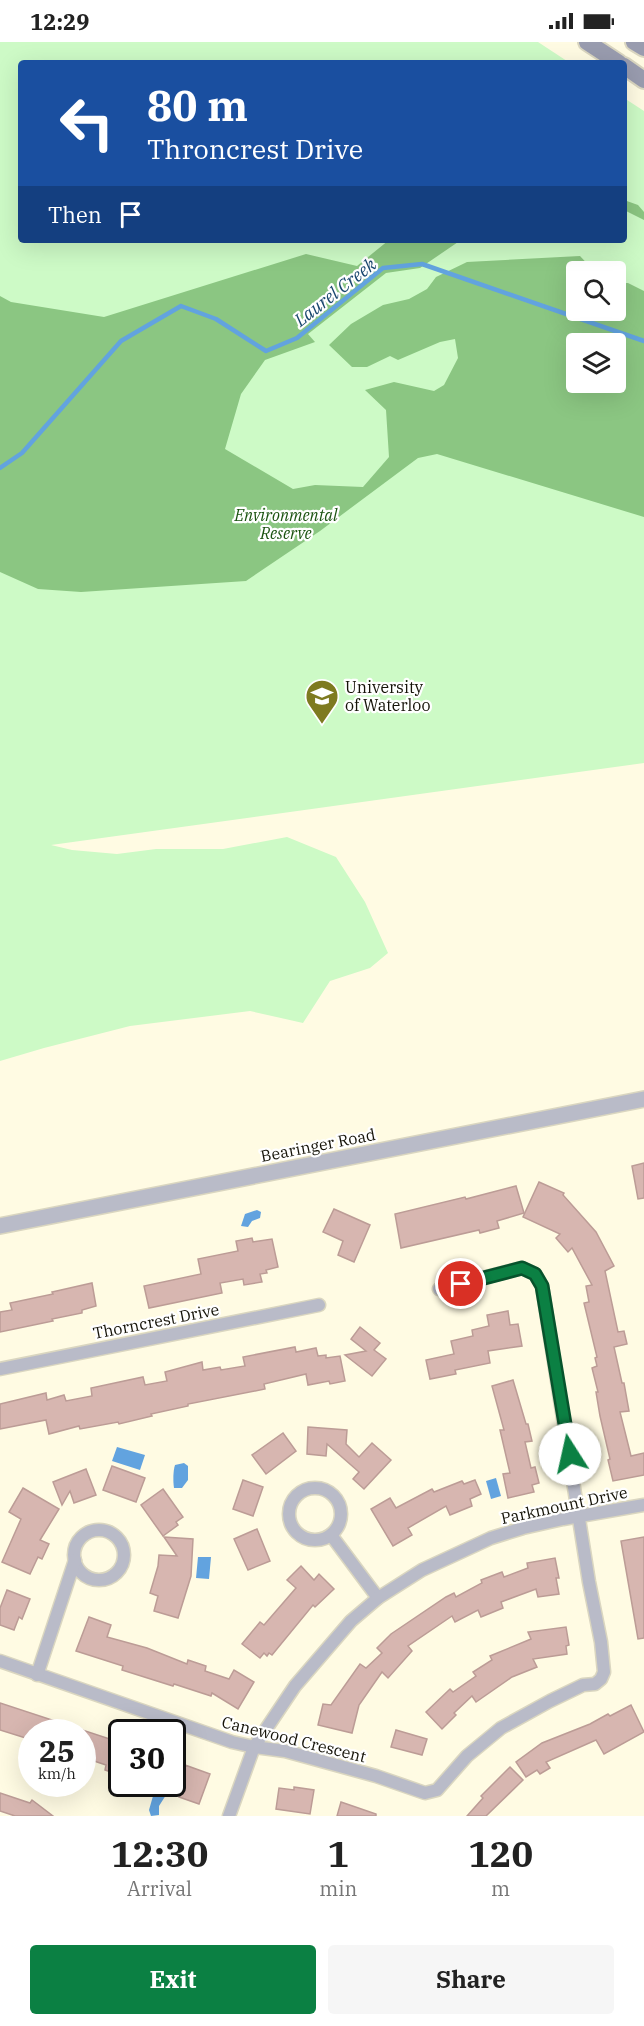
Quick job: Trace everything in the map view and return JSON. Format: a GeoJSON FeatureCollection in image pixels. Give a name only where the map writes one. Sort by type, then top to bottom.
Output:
{"type":"FeatureCollection","features":[{"type":"Feature","properties":{"kind":"main road"},"geometry":{"type":"LineString","coordinates":[[587,42],[614,60]]}},
{"type":"Feature","properties":{"kind":"main road"},"geometry":{"type":"LineString","coordinates":[[634,42],[644,48]]}},
{"type":"Feature","properties":{"kind":"main road"},"geometry":{"type":"LineString","coordinates":[[627,68],[644,80]]}},
{"type":"Feature","properties":{"kind":"street","name":"Bearinger Road"},"geometry":{"type":"LineString","coordinates":[[0,1226],[644,1099]]}},
{"type":"Feature","properties":{"kind":"street","name":"Canewood Crescent"},"geometry":{"type":"LineString","coordinates":[[0,1661],[232,1742],[285,1750],[425,1793],[437,1790],[467,1756],[501,1728],[583,1685],[595,1684],[604,1672],[542,1286],[535,1274],[522,1268],[439,1289]]}},
{"type":"Feature","properties":{"kind":"street","name":"Thorncrest Drive"},"geometry":{"type":"LineString","coordinates":[[0,1370],[319,1305]]}},
{"type":"Feature","properties":{"kind":"street"},"geometry":{"type":"LineString","coordinates":[[311,1488],[332,1493],[341,1514],[340,1523],[331,1535],[318,1541],[309,1540],[293,1530],[288,1516],[289,1506],[296,1496],[311,1488]]}},
{"type":"Feature","properties":{"kind":"street","name":"Parkmount Drive"},"geometry":{"type":"LineString","coordinates":[[229,1816],[255,1747],[294,1686],[351,1621],[378,1598],[422,1570],[491,1538],[522,1528],[580,1515],[644,1505]]}},
{"type":"Feature","properties":{"kind":"street"},"geometry":{"type":"LineString","coordinates":[[37,1674],[75,1560],[77,1545],[82,1538],[98,1531],[107,1532],[116,1536],[120,1541],[124,1554],[121,1568],[111,1577],[103,1580],[94,1580],[86,1576],[75,1560]]}},
{"type":"Feature","properties":{"kind":"street"},"geometry":{"type":"LineString","coordinates":[[331,1535],[378,1598]]}},
{"type":"Feature","properties":{"kind":"green space","name":"Environmental Reserve"},"geometry":{"type":"Polygon","coordinates":[[[0,42],[538,42],[565,60],[18,60],[18,243],[627,243],[627,100],[644,111],[644,763],[51,845],[72,850],[117,854],[156,849],[223,849],[287,837],[336,857],[365,902],[388,953],[370,968],[330,981],[303,1023],[250,1011],[130,1026],[0,1061],[0,42]]]}},
{"type":"Feature","properties":{"kind":"green space"},"geometry":{"type":"Polygon","coordinates":[[[627,201],[638,205],[644,212],[644,220],[627,212],[627,201]]]}},
{"type":"Feature","properties":{"kind":"green space"},"geometry":{"type":"Polygon","coordinates":[[[385,243],[457,243],[420,268],[386,273],[308,334],[315,342],[265,360],[241,394],[225,449],[293,489],[315,485],[363,487],[389,457],[386,410],[365,390],[394,382],[434,391],[444,385],[458,358],[455,339],[440,342],[398,360],[390,356],[367,367],[352,367],[329,345],[351,324],[383,305],[409,299],[427,289],[436,277],[467,262],[580,256],[585,261],[566,261],[566,321],[626,321],[626,283],[644,291],[644,517],[437,454],[418,458],[320,531],[246,581],[81,592],[38,589],[0,572],[0,296],[11,302],[104,317],[306,254],[357,266],[385,243]]]}},
{"type":"Feature","properties":{"kind":"water"},"geometry":{"type":"Polygon","coordinates":[[[257,1210],[261,1212],[260,1218],[252,1221],[248,1227],[241,1226],[245,1214],[257,1210]]]}},
{"type":"Feature","properties":{"kind":"water"},"geometry":{"type":"Polygon","coordinates":[[[117,1447],[145,1455],[140,1470],[112,1461],[117,1447]]]}},
{"type":"Feature","properties":{"kind":"water"},"geometry":{"type":"Polygon","coordinates":[[[184,1463],[188,1466],[188,1480],[182,1488],[174,1488],[175,1465],[184,1463]]]}},
{"type":"Feature","properties":{"kind":"water"},"geometry":{"type":"Polygon","coordinates":[[[496,1478],[501,1496],[491,1499],[486,1481],[496,1478]]]}},
{"type":"Feature","properties":{"kind":"water"},"geometry":{"type":"Polygon","coordinates":[[[198,1557],[211,1557],[209,1579],[196,1578],[198,1557]]]}},
{"type":"Feature","properties":{"kind":"water"},"geometry":{"type":"Polygon","coordinates":[[[153,1797],[165,1797],[159,1806],[159,1815],[151,1816],[149,1810],[153,1797]]]}},
{"type":"Feature","properties":{"kind":"building"},"geometry":{"type":"Polygon","coordinates":[[[644,1163],[644,1198],[638,1199],[632,1166],[644,1163]]]}},
{"type":"Feature","properties":{"kind":"building"},"geometry":{"type":"Polygon","coordinates":[[[539,1182],[564,1193],[563,1195],[596,1232],[614,1266],[605,1271],[618,1332],[624,1331],[627,1344],[614,1347],[629,1411],[620,1412],[631,1456],[644,1453],[644,1475],[613,1481],[592,1368],[597,1366],[595,1358],[597,1357],[584,1303],[589,1302],[586,1286],[592,1285],[572,1248],[568,1252],[556,1238],[560,1234],[523,1217],[539,1182]]]}},
{"type":"Feature","properties":{"kind":"building"},"geometry":{"type":"Polygon","coordinates":[[[516,1186],[524,1213],[497,1221],[499,1228],[480,1233],[479,1230],[401,1248],[395,1214],[516,1186]]]}},
{"type":"Feature","properties":{"kind":"building"},"geometry":{"type":"Polygon","coordinates":[[[334,1209],[370,1225],[354,1262],[338,1255],[343,1241],[323,1232],[334,1209]]]}},
{"type":"Feature","properties":{"kind":"building"},"geometry":{"type":"Polygon","coordinates":[[[252,1238],[253,1242],[272,1239],[278,1267],[260,1274],[262,1282],[244,1285],[243,1279],[220,1283],[222,1293],[149,1308],[144,1286],[201,1274],[198,1259],[238,1251],[236,1241],[252,1238]]]}},
{"type":"Feature","properties":{"kind":"building"},"geometry":{"type":"Polygon","coordinates":[[[92,1283],[96,1306],[82,1310],[82,1313],[52,1319],[53,1321],[0,1332],[0,1312],[12,1310],[10,1303],[92,1283]]]}},
{"type":"Feature","properties":{"kind":"building"},"geometry":{"type":"Polygon","coordinates":[[[508,1311],[510,1325],[518,1324],[522,1346],[488,1351],[490,1363],[455,1370],[456,1374],[430,1379],[426,1360],[454,1354],[451,1341],[473,1336],[472,1330],[489,1326],[487,1315],[508,1311]]]}},
{"type":"Feature","properties":{"kind":"building"},"geometry":{"type":"Polygon","coordinates":[[[360,1327],[380,1343],[374,1350],[386,1359],[372,1376],[345,1355],[366,1351],[351,1339],[360,1327]]]}},
{"type":"Feature","properties":{"kind":"building"},"geometry":{"type":"Polygon","coordinates":[[[295,1347],[296,1352],[316,1348],[318,1356],[326,1355],[326,1358],[340,1356],[345,1381],[308,1385],[306,1374],[264,1384],[265,1389],[188,1404],[188,1406],[119,1424],[118,1422],[80,1429],[79,1426],[49,1434],[46,1420],[0,1429],[0,1404],[46,1393],[47,1400],[64,1395],[66,1401],[92,1396],[91,1388],[143,1377],[145,1385],[167,1381],[165,1372],[202,1362],[203,1370],[245,1366],[243,1357],[295,1347]]]}},
{"type":"Feature","properties":{"kind":"building"},"geometry":{"type":"Polygon","coordinates":[[[513,1380],[532,1441],[525,1442],[531,1468],[535,1467],[539,1483],[532,1485],[534,1492],[508,1498],[503,1474],[510,1473],[500,1430],[504,1430],[492,1386],[513,1380]]]}},
{"type":"Feature","properties":{"kind":"building"},"geometry":{"type":"Polygon","coordinates":[[[308,1427],[347,1430],[346,1444],[359,1457],[372,1443],[391,1460],[364,1489],[353,1479],[359,1472],[327,1444],[326,1456],[307,1454],[308,1427]]]}},
{"type":"Feature","properties":{"kind":"building"},"geometry":{"type":"Polygon","coordinates":[[[283,1433],[296,1451],[266,1474],[252,1455],[283,1433]]]}},
{"type":"Feature","properties":{"kind":"building"},"geometry":{"type":"Polygon","coordinates":[[[112,1466],[145,1478],[136,1502],[103,1490],[112,1466]]]}},
{"type":"Feature","properties":{"kind":"building"},"geometry":{"type":"Polygon","coordinates":[[[86,1469],[96,1495],[74,1503],[70,1491],[62,1505],[53,1482],[86,1469]]]}},
{"type":"Feature","properties":{"kind":"building"},"geometry":{"type":"Polygon","coordinates":[[[243,1480],[263,1487],[253,1516],[233,1509],[243,1480]]]}},
{"type":"Feature","properties":{"kind":"building"},"geometry":{"type":"Polygon","coordinates":[[[475,1480],[481,1494],[470,1499],[472,1506],[450,1515],[446,1506],[408,1528],[412,1535],[393,1546],[371,1509],[390,1498],[396,1508],[432,1489],[434,1492],[462,1481],[464,1484],[475,1480]]]}},
{"type":"Feature","properties":{"kind":"building"},"geometry":{"type":"Polygon","coordinates":[[[23,1488],[59,1509],[40,1540],[49,1544],[42,1559],[38,1557],[30,1574],[2,1562],[21,1519],[9,1512],[23,1488]]]}},
{"type":"Feature","properties":{"kind":"building"},"geometry":{"type":"Polygon","coordinates":[[[163,1489],[183,1517],[176,1522],[178,1525],[163,1536],[141,1505],[163,1489]]]}},
{"type":"Feature","properties":{"kind":"building"},"geometry":{"type":"Polygon","coordinates":[[[257,1529],[270,1561],[248,1570],[234,1539],[257,1529]]]}},
{"type":"Feature","properties":{"kind":"building"},"geometry":{"type":"Polygon","coordinates":[[[164,1537],[193,1539],[191,1576],[178,1618],[154,1611],[158,1596],[150,1593],[159,1555],[177,1556],[164,1537]]]}},
{"type":"Feature","properties":{"kind":"building"},"geometry":{"type":"Polygon","coordinates":[[[644,1537],[644,1638],[638,1639],[621,1541],[644,1537]]]}},
{"type":"Feature","properties":{"kind":"building"},"geometry":{"type":"Polygon","coordinates":[[[555,1558],[559,1594],[538,1597],[536,1589],[501,1602],[503,1608],[481,1617],[478,1610],[455,1622],[452,1616],[408,1646],[412,1651],[388,1678],[382,1672],[359,1705],[352,1733],[318,1725],[323,1704],[331,1705],[360,1664],[366,1668],[382,1653],[377,1648],[391,1634],[446,1597],[454,1593],[456,1597],[482,1583],[481,1580],[502,1572],[504,1577],[528,1568],[527,1563],[555,1558]]]}},
{"type":"Feature","properties":{"kind":"building"},"geometry":{"type":"Polygon","coordinates":[[[301,1566],[314,1580],[319,1574],[334,1589],[315,1607],[313,1605],[272,1655],[269,1653],[267,1656],[264,1653],[260,1658],[242,1644],[260,1622],[264,1625],[296,1588],[287,1580],[301,1566]]]}},
{"type":"Feature","properties":{"kind":"building"},"geometry":{"type":"Polygon","coordinates":[[[7,1590],[30,1599],[22,1619],[19,1617],[14,1630],[0,1625],[0,1608],[7,1590]]]}},
{"type":"Feature","properties":{"kind":"building"},"geometry":{"type":"Polygon","coordinates":[[[89,1617],[111,1625],[107,1637],[147,1648],[187,1664],[188,1660],[206,1666],[205,1671],[229,1679],[234,1670],[254,1682],[238,1709],[212,1693],[211,1696],[122,1670],[123,1666],[76,1651],[89,1617]]]}},
{"type":"Feature","properties":{"kind":"building"},"geometry":{"type":"Polygon","coordinates":[[[566,1627],[569,1645],[566,1646],[567,1654],[533,1659],[537,1667],[512,1677],[476,1702],[472,1696],[454,1713],[456,1715],[442,1729],[426,1712],[450,1689],[453,1692],[476,1676],[473,1672],[492,1660],[490,1656],[531,1639],[528,1632],[566,1627]]]}},
{"type":"Feature","properties":{"kind":"building"},"geometry":{"type":"Polygon","coordinates":[[[0,1703],[49,1719],[18,1719],[18,1736],[0,1730],[0,1703]]]}},
{"type":"Feature","properties":{"kind":"building"},"geometry":{"type":"Polygon","coordinates":[[[631,1705],[644,1732],[604,1754],[596,1740],[546,1762],[550,1768],[540,1774],[537,1770],[526,1777],[516,1762],[542,1743],[590,1724],[608,1714],[610,1716],[631,1705]]]}},
{"type":"Feature","properties":{"kind":"building"},"geometry":{"type":"Polygon","coordinates":[[[396,1730],[427,1739],[422,1755],[391,1747],[396,1730]]]}},
{"type":"Feature","properties":{"kind":"building"},"geometry":{"type":"Polygon","coordinates":[[[96,1734],[108,1738],[108,1771],[105,1770],[106,1765],[96,1762],[96,1734]]]}},
{"type":"Feature","properties":{"kind":"building"},"geometry":{"type":"Polygon","coordinates":[[[186,1765],[210,1774],[199,1804],[179,1797],[186,1797],[186,1765]]]}},
{"type":"Feature","properties":{"kind":"building"},"geometry":{"type":"Polygon","coordinates":[[[510,1767],[523,1780],[486,1816],[467,1816],[483,1798],[481,1796],[510,1767]]]}},
{"type":"Feature","properties":{"kind":"building"},"geometry":{"type":"Polygon","coordinates":[[[294,1787],[314,1790],[310,1814],[276,1809],[279,1788],[294,1790],[294,1787]]]}},
{"type":"Feature","properties":{"kind":"building"},"geometry":{"type":"Polygon","coordinates":[[[0,1793],[30,1803],[32,1800],[53,1816],[15,1816],[0,1811],[0,1793]]]}},
{"type":"Feature","properties":{"kind":"building"},"geometry":{"type":"Polygon","coordinates":[[[341,1802],[376,1814],[376,1816],[337,1816],[341,1802]]]}},
{"type":"Feature","properties":{"kind":"waterway","name":"Laurel Creek"},"geometry":{"type":"LineString","coordinates":[[0,468],[22,453],[121,341],[181,306],[216,319],[266,351],[297,338],[383,268],[422,264],[644,341]]}},
{"type":"Feature","properties":{"kind":"place","name":"University of Waterloo"},"geometry":{"type":"Point","coordinates":[322,725]}},
{"type":"Feature","properties":{"kind":"route"},"geometry":{"type":"LineString","coordinates":[[461,1284],[522,1268],[535,1274],[542,1286],[570,1454]]}}]}
